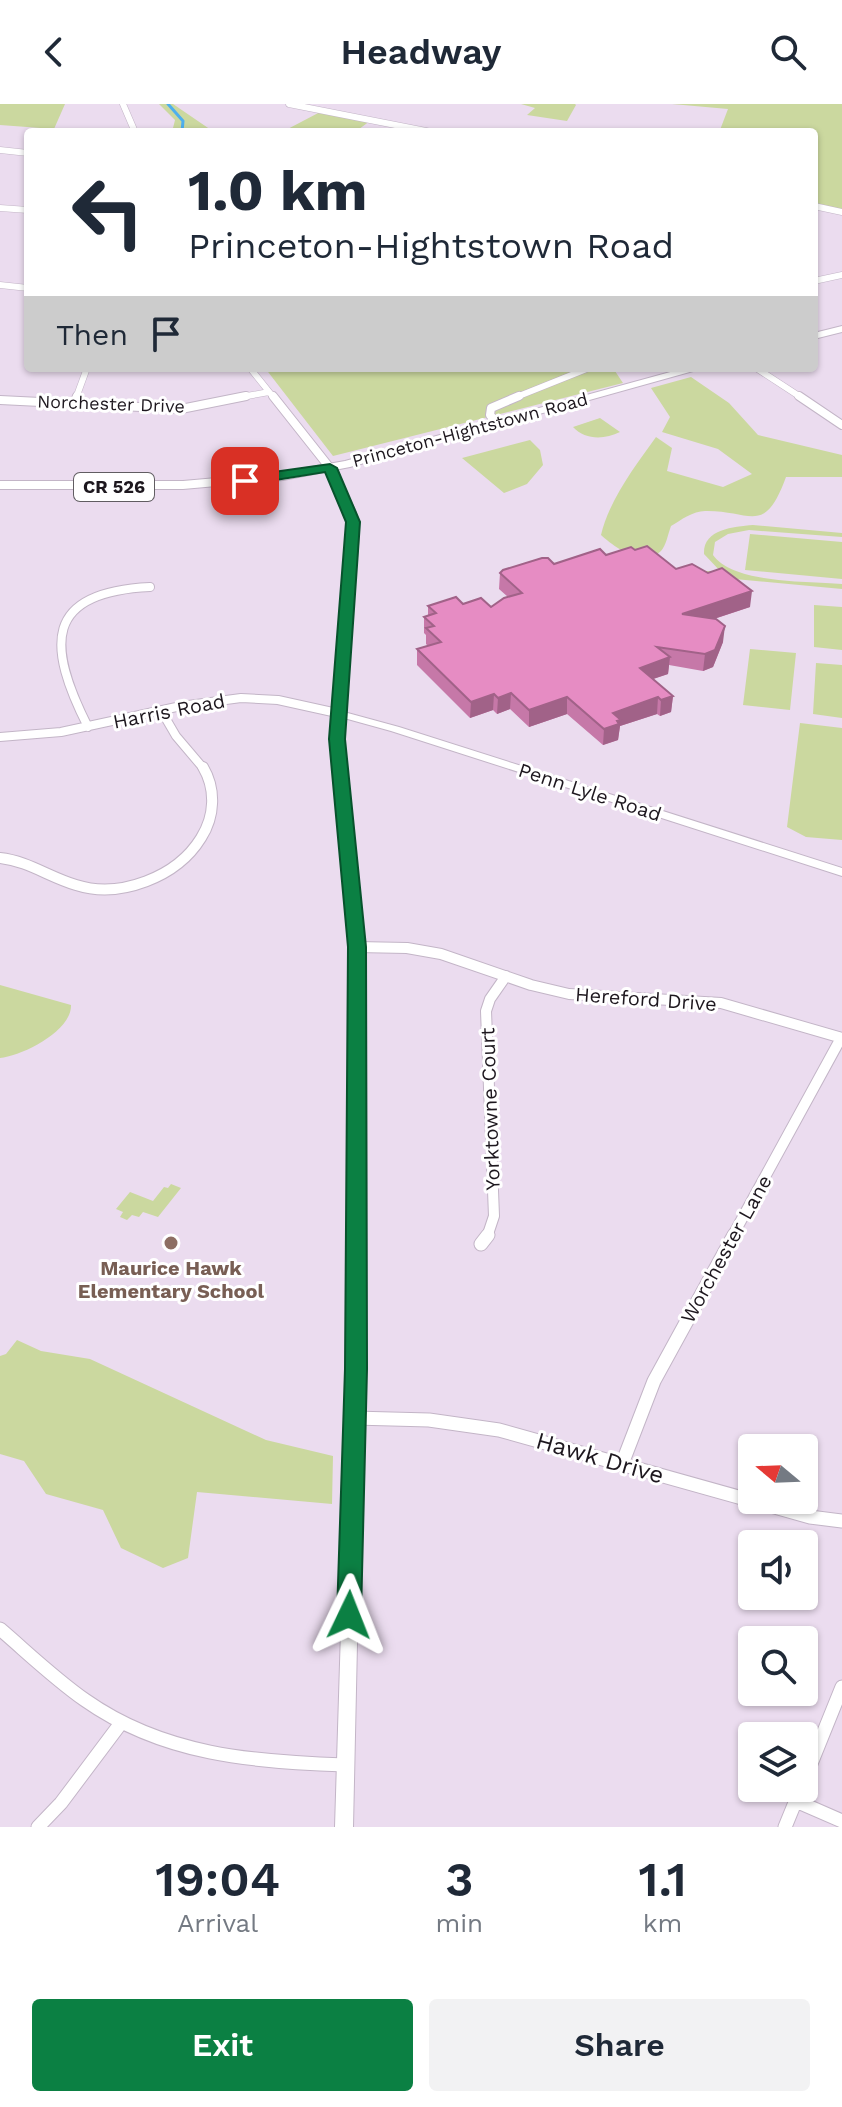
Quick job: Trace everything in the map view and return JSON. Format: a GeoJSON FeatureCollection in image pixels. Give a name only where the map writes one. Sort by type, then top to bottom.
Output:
{"type":"FeatureCollection","features":[{"type":"Feature","properties":{"kind":"main road"},"geometry":{"type":"LineString","coordinates":[[818,335],[842,329]]}},
{"type":"Feature","properties":{"kind":"main road","name":"Princeton-Hightstown Road"},"geometry":{"type":"LineString","coordinates":[[0,485],[183,485],[245,481],[330,468],[683,372]]}},
{"type":"Feature","properties":{"kind":"street"},"geometry":{"type":"LineString","coordinates":[[123,104],[133,128]]}},
{"type":"Feature","properties":{"kind":"street"},"geometry":{"type":"LineString","coordinates":[[289,104],[411,128]]}},
{"type":"Feature","properties":{"kind":"street"},"geometry":{"type":"LineString","coordinates":[[0,150],[24,153]]}},
{"type":"Feature","properties":{"kind":"street"},"geometry":{"type":"LineString","coordinates":[[818,207],[842,212]]}},
{"type":"Feature","properties":{"kind":"street"},"geometry":{"type":"LineString","coordinates":[[0,208],[24,210]]}},
{"type":"Feature","properties":{"kind":"street"},"geometry":{"type":"LineString","coordinates":[[818,280],[842,275]]}},
{"type":"Feature","properties":{"kind":"street"},"geometry":{"type":"LineString","coordinates":[[0,285],[24,288]]}},
{"type":"Feature","properties":{"kind":"street"},"geometry":{"type":"LineString","coordinates":[[74,404],[86,372]]}},
{"type":"Feature","properties":{"kind":"street"},"geometry":{"type":"LineString","coordinates":[[253,372],[330,468],[351,512],[354,534],[337,713],[338,769],[357,947],[354,1418],[344,1827]]}},
{"type":"Feature","properties":{"kind":"street"},"geometry":{"type":"LineString","coordinates":[[497,423],[490,415],[491,408],[579,372]]}},
{"type":"Feature","properties":{"kind":"street"},"geometry":{"type":"LineString","coordinates":[[762,372],[842,425]]}},
{"type":"Feature","properties":{"kind":"street","name":"Norchester Drive"},"geometry":{"type":"LineString","coordinates":[[0,400],[181,409],[269,392]]}},
{"type":"Feature","properties":{"kind":"street"},"geometry":{"type":"LineString","coordinates":[[88,727],[61,664],[59,641],[62,629],[75,608],[91,597],[116,588],[150,587]]}},
{"type":"Feature","properties":{"kind":"street","name":"Harris Road"},"geometry":{"type":"LineString","coordinates":[[0,737],[39,736],[226,699],[256,697],[337,713]]}},
{"type":"Feature","properties":{"kind":"street"},"geometry":{"type":"LineString","coordinates":[[0,858],[26,861],[77,887],[105,890],[146,883],[182,859],[208,823],[213,798],[211,784],[200,761],[180,740],[162,712]]}},
{"type":"Feature","properties":{"kind":"street","name":"Penn Lyle Road"},"geometry":{"type":"LineString","coordinates":[[337,713],[842,872]]}},
{"type":"Feature","properties":{"kind":"street","name":"Hereford Drive"},"geometry":{"type":"LineString","coordinates":[[357,947],[423,950],[547,990],[596,998],[721,1003],[842,1038]]}},
{"type":"Feature","properties":{"kind":"street","name":"Yorktowne Court"},"geometry":{"type":"LineString","coordinates":[[481,1244],[490,1233],[494,1216],[486,1011],[490,999],[506,976]]}},
{"type":"Feature","properties":{"kind":"street","name":"Worchester Lane"},"geometry":{"type":"LineString","coordinates":[[622,1464],[654,1381],[842,1038]]}},
{"type":"Feature","properties":{"kind":"street","name":"Hawk Drive"},"geometry":{"type":"LineString","coordinates":[[354,1418],[465,1423],[508,1432],[810,1517],[842,1521]]}},
{"type":"Feature","properties":{"kind":"street"},"geometry":{"type":"LineString","coordinates":[[0,1629],[85,1700],[121,1723],[195,1752],[237,1760],[345,1765]]}},
{"type":"Feature","properties":{"kind":"street"},"geometry":{"type":"LineString","coordinates":[[818,1746],[842,1687]]}},
{"type":"Feature","properties":{"kind":"street"},"geometry":{"type":"LineString","coordinates":[[38,1827],[61,1803],[121,1723]]}},
{"type":"Feature","properties":{"kind":"street"},"geometry":{"type":"LineString","coordinates":[[785,1827],[795,1802]]}},
{"type":"Feature","properties":{"kind":"street"},"geometry":{"type":"LineString","coordinates":[[811,1802],[842,1821]]}},
{"type":"Feature","properties":{"kind":"green space"},"geometry":{"type":"Polygon","coordinates":[[[0,104],[65,104],[54,128],[0,125],[0,104]]]}},
{"type":"Feature","properties":{"kind":"green space"},"geometry":{"type":"Polygon","coordinates":[[[159,104],[173,104],[208,128],[173,128],[175,120],[159,104]]]}},
{"type":"Feature","properties":{"kind":"green space"},"geometry":{"type":"Polygon","coordinates":[[[521,104],[576,105],[567,121],[527,115],[535,108],[521,104]]]}},
{"type":"Feature","properties":{"kind":"green space"},"geometry":{"type":"Polygon","coordinates":[[[672,104],[842,104],[842,209],[818,207],[818,128],[721,128],[728,109],[672,104]]]}},
{"type":"Feature","properties":{"kind":"green space"},"geometry":{"type":"Polygon","coordinates":[[[322,111],[370,121],[360,128],[290,128],[322,111]]]}},
{"type":"Feature","properties":{"kind":"green space"},"geometry":{"type":"Polygon","coordinates":[[[268,372],[616,372],[623,383],[333,456],[268,372]]]}},
{"type":"Feature","properties":{"kind":"green space"},"geometry":{"type":"Polygon","coordinates":[[[691,377],[729,403],[758,435],[842,455],[842,477],[786,477],[778,496],[763,514],[745,516],[696,512],[671,526],[661,551],[654,556],[638,557],[613,545],[601,535],[617,496],[656,437],[672,448],[667,471],[723,487],[752,474],[718,449],[662,432],[670,417],[651,388],[691,377]]]}},
{"type":"Feature","properties":{"kind":"green space"},"geometry":{"type":"Polygon","coordinates":[[[600,418],[620,432],[595,437],[573,427],[600,418]]]}},
{"type":"Feature","properties":{"kind":"green space"},"geometry":{"type":"Polygon","coordinates":[[[530,440],[540,450],[543,465],[527,484],[504,493],[462,458],[530,440]]]}},
{"type":"Feature","properties":{"kind":"green space"},"geometry":{"type":"Polygon","coordinates":[[[753,525],[842,533],[842,537],[749,530],[728,534],[715,542],[713,555],[723,564],[754,576],[842,584],[842,589],[692,575],[693,570],[721,572],[704,554],[708,539],[714,534],[728,528],[753,525]]]}},
{"type":"Feature","properties":{"kind":"green space"},"geometry":{"type":"Polygon","coordinates":[[[750,534],[842,542],[842,579],[745,570],[750,534]]]}},
{"type":"Feature","properties":{"kind":"green space"},"geometry":{"type":"Polygon","coordinates":[[[814,605],[842,607],[842,650],[814,647],[814,605]]]}},
{"type":"Feature","properties":{"kind":"green space"},"geometry":{"type":"Polygon","coordinates":[[[750,649],[796,653],[790,710],[743,705],[750,649]]]}},
{"type":"Feature","properties":{"kind":"green space"},"geometry":{"type":"Polygon","coordinates":[[[816,663],[842,665],[842,718],[813,714],[816,663]]]}},
{"type":"Feature","properties":{"kind":"green space"},"geometry":{"type":"Polygon","coordinates":[[[800,723],[842,728],[842,840],[806,837],[787,827],[800,723]]]}},
{"type":"Feature","properties":{"kind":"green space"},"geometry":{"type":"Polygon","coordinates":[[[0,985],[71,1005],[69,1015],[55,1033],[44,1040],[21,1053],[0,1058],[0,985]]]}},
{"type":"Feature","properties":{"kind":"green space"},"geometry":{"type":"Polygon","coordinates":[[[171,1184],[181,1188],[158,1217],[143,1212],[139,1217],[132,1215],[127,1220],[120,1217],[123,1212],[116,1209],[130,1192],[153,1201],[164,1187],[168,1188],[171,1184]]]}},
{"type":"Feature","properties":{"kind":"green space"},"geometry":{"type":"Polygon","coordinates":[[[17,1340],[41,1351],[90,1359],[266,1440],[333,1456],[332,1504],[197,1492],[188,1558],[163,1568],[121,1548],[103,1510],[46,1494],[24,1461],[0,1454],[0,1356],[6,1354],[17,1340]]]}},
{"type":"Feature","properties":{"kind":"building"},"geometry":{"type":"Polygon","coordinates":[[[647,546],[676,569],[692,564],[708,573],[722,568],[752,591],[682,614],[716,619],[725,626],[715,650],[705,654],[657,647],[670,657],[640,668],[673,696],[661,700],[658,697],[613,713],[621,720],[617,721],[619,724],[604,729],[567,697],[529,710],[511,693],[498,698],[494,694],[471,702],[417,649],[441,642],[426,628],[434,626],[424,617],[436,613],[428,606],[456,597],[463,604],[481,598],[491,607],[504,598],[522,593],[500,573],[503,570],[542,558],[548,558],[554,564],[600,549],[606,555],[631,547],[635,550],[647,546]]]}},
{"type":"Feature","properties":{"kind":"waterway"},"geometry":{"type":"LineString","coordinates":[[168,104],[183,121],[182,128]]}},
{"type":"Feature","properties":{"kind":"place","name":"Maurice Hawk Elementary School"},"geometry":{"type":"Point","coordinates":[171,1243]}},
{"type":"Feature","properties":{"kind":"route"},"geometry":{"type":"LineString","coordinates":[[245,481],[330,468],[339,483],[353,522],[337,713],[338,769],[357,947],[356,1369],[349,1615]]}}]}
